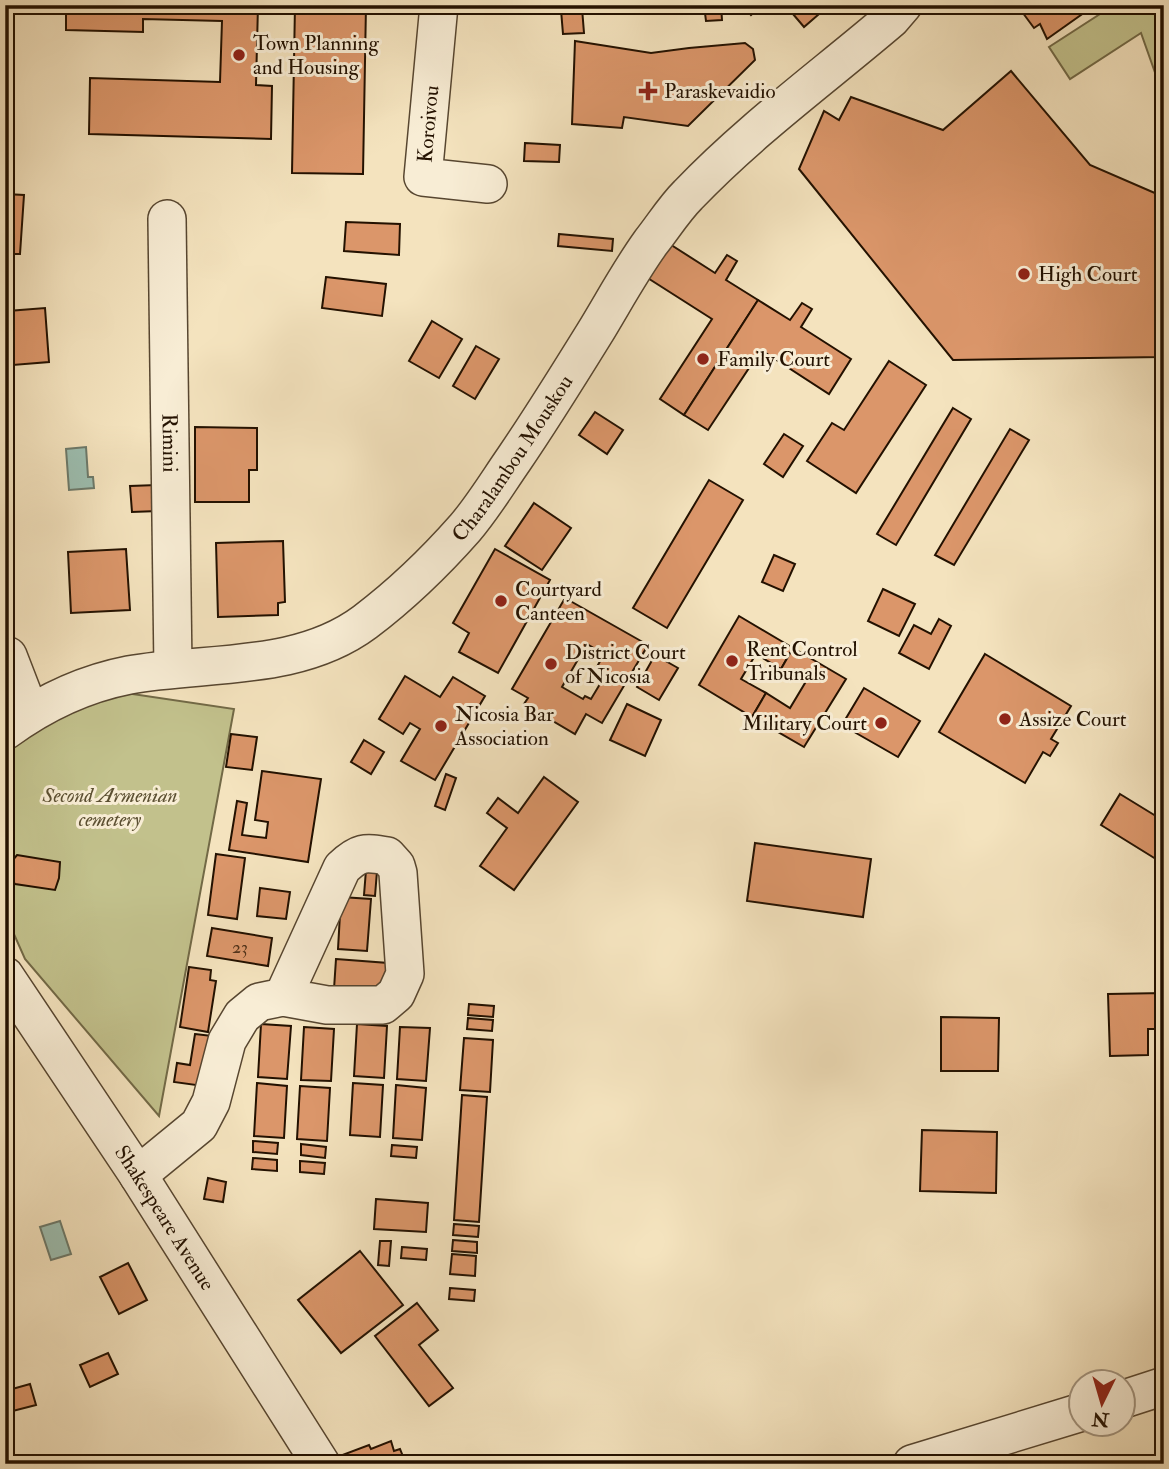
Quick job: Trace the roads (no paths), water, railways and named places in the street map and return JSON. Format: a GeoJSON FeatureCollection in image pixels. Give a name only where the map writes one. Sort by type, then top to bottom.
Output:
{"type":"FeatureCollection","features":[{"type":"Feature","properties":{"kind":"street","name":"Koroivou"},"geometry":{"type":"LineString","coordinates":[[439,5],[423,177],[488,184]]}},
{"type":"Feature","properties":{"kind":"street","name":"Charalambou Mouskou"},"geometry":{"type":"LineString","coordinates":[[17,722],[66,694],[106,681],[129,675],[264,660],[298,653],[332,642],[363,624],[405,589],[466,526],[485,502],[558,393],[649,245],[686,197],[793,99],[891,19],[903,5]]}},
{"type":"Feature","properties":{"kind":"street","name":"Rimini"},"geometry":{"type":"LineString","coordinates":[[167,219],[173,669]]}},
{"type":"Feature","properties":{"kind":"street"},"geometry":{"type":"LineString","coordinates":[[8,656],[17,722]]}},
{"type":"Feature","properties":{"kind":"street","name":"Shakespeare Avenue"},"geometry":{"type":"LineString","coordinates":[[5,975],[138,1175],[321,1464]]}},
{"type":"Feature","properties":{"kind":"street"},"geometry":{"type":"LineString","coordinates":[[138,1175],[199,1125],[211,1102],[227,1041],[242,1016],[259,1002],[284,997]]}},
{"type":"Feature","properties":{"kind":"street"},"geometry":{"type":"LineString","coordinates":[[1138,1394],[1164,1386]]}},
{"type":"Feature","properties":{"kind":"street"},"geometry":{"type":"LineString","coordinates":[[912,1464],[1068,1416]]}},
{"type":"Feature","properties":{"kind":"place","name":"Town Planning and Housing"},"geometry":{"type":"Point","coordinates":[239,55]}},
{"type":"Feature","properties":{"kind":"place","name":"Paraskevaidio"},"geometry":{"type":"Point","coordinates":[648,91]}},
{"type":"Feature","properties":{"kind":"place","name":"High Court"},"geometry":{"type":"Point","coordinates":[1024,274]}},
{"type":"Feature","properties":{"kind":"place","name":"Family Court"},"geometry":{"type":"Point","coordinates":[703,359]}},
{"type":"Feature","properties":{"kind":"place","name":"Courtyard Canteen"},"geometry":{"type":"Point","coordinates":[501,601]}},
{"type":"Feature","properties":{"kind":"place","name":"Rent Control Tribunals"},"geometry":{"type":"Point","coordinates":[732,661]}},
{"type":"Feature","properties":{"kind":"place","name":"District Court of Nicosia"},"geometry":{"type":"Point","coordinates":[551,664]}},
{"type":"Feature","properties":{"kind":"place","name":"Assize Court"},"geometry":{"type":"Point","coordinates":[1005,719]}},
{"type":"Feature","properties":{"kind":"place","name":"Military Court"},"geometry":{"type":"Point","coordinates":[881,723]}},
{"type":"Feature","properties":{"kind":"place","name":"Nicosia Bar Association"},"geometry":{"type":"Point","coordinates":[441,726]}},
{"type":"Feature","properties":{"kind":"park label","name":"Second Armenian cemetery"},"geometry":{"type":"Point","coordinates":[110,807]}}]}
